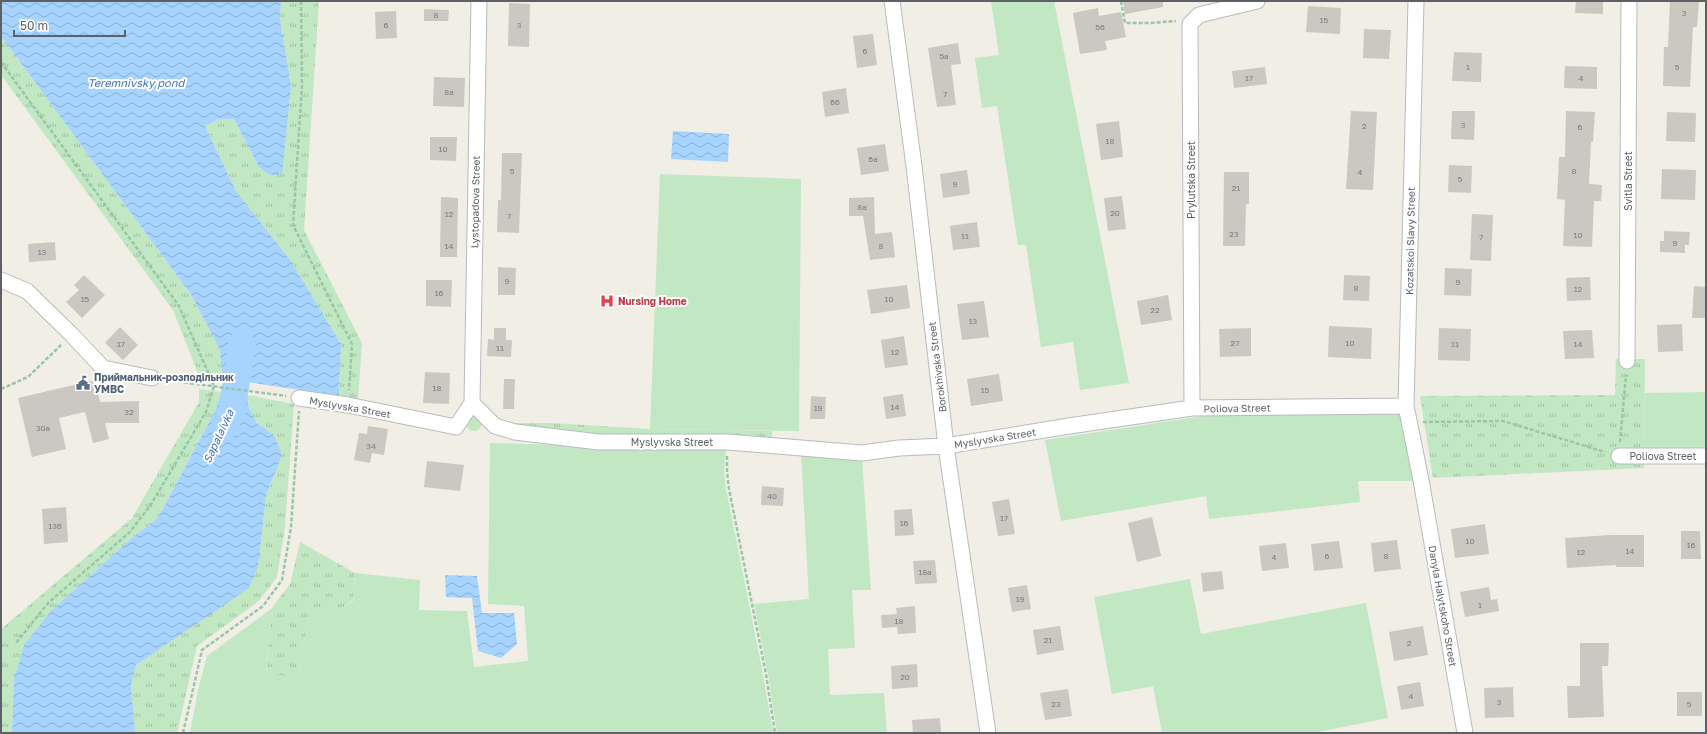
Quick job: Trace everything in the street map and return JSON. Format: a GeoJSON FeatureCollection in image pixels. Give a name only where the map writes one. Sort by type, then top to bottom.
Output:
{"type":"FeatureCollection","features":[{"type":"Feature","properties":{"kind":"street","name":"Lystopadova Street"},"geometry":{"type":"LineString","coordinates":[[472,403],[479,1]]}},
{"type":"Feature","properties":{"kind":"street","name":"Borokhivska Street"},"geometry":{"type":"LineString","coordinates":[[892,1],[914,166],[946,446],[988,733]]}},
{"type":"Feature","properties":{"kind":"street"},"geometry":{"type":"LineString","coordinates":[[1190,24],[1199,15],[1257,1]]}},
{"type":"Feature","properties":{"kind":"street","name":"Kozatskoi Slavy Street"},"geometry":{"type":"LineString","coordinates":[[1416,1],[1406,406],[1421,480]]}},
{"type":"Feature","properties":{"kind":"street","name":"Svitla Street"},"geometry":{"type":"LineString","coordinates":[[1627,361],[1629,1]]}},
{"type":"Feature","properties":{"kind":"street","name":"Prylutska Street"},"geometry":{"type":"LineString","coordinates":[[1190,24],[1192,408]]}},
{"type":"Feature","properties":{"kind":"street"},"geometry":{"type":"LineString","coordinates":[[1,280],[27,291],[103,368],[152,378]]}},
{"type":"Feature","properties":{"kind":"street","name":"Myslyvska Street"},"geometry":{"type":"LineString","coordinates":[[300,398],[348,405],[456,427],[472,403],[495,426],[515,432],[599,442],[728,442],[862,453],[900,448],[946,446],[1069,426]]}},
{"type":"Feature","properties":{"kind":"street","name":"Poliova Street"},"geometry":{"type":"LineString","coordinates":[[1069,426],[1192,408],[1406,406]]}},
{"type":"Feature","properties":{"kind":"street","name":"Poliova Street"},"geometry":{"type":"LineString","coordinates":[[1619,456],[1706,456]]}},
{"type":"Feature","properties":{"kind":"street","name":"Danyla Halytskoho Street"},"geometry":{"type":"LineString","coordinates":[[1421,480],[1465,733]]}},
{"type":"Feature","properties":{"kind":"path"},"geometry":{"type":"LineString","coordinates":[[301,1],[302,85],[292,225],[352,344],[348,405]]}},
{"type":"Feature","properties":{"kind":"path"},"geometry":{"type":"LineString","coordinates":[[1121,1],[1125,23],[1151,23],[1180,20],[1190,24]]}},
{"type":"Feature","properties":{"kind":"path"},"geometry":{"type":"LineString","coordinates":[[1,62],[179,306],[214,386],[206,412],[150,506],[130,532],[48,603],[16,643]]}},
{"type":"Feature","properties":{"kind":"path"},"geometry":{"type":"LineString","coordinates":[[1,389],[28,377],[72,335]]}},
{"type":"Feature","properties":{"kind":"path"},"geometry":{"type":"LineString","coordinates":[[1409,423],[1503,421],[1619,456],[1627,361]]}},
{"type":"Feature","properties":{"kind":"path"},"geometry":{"type":"LineString","coordinates":[[152,378],[300,398],[291,527],[282,580],[263,606],[202,650],[183,733]]}},
{"type":"Feature","properties":{"kind":"path"},"geometry":{"type":"LineString","coordinates":[[728,442],[727,472],[729,489],[766,674],[775,733]]}},
{"type":"Feature","properties":{"kind":"green space"},"geometry":{"type":"Polygon","coordinates":[[[281,1],[319,1],[304,230],[362,343],[358,399],[339,396],[341,344],[291,261],[236,191],[205,126],[219,119],[234,119],[259,167],[280,20],[281,1]]]}},
{"type":"Feature","properties":{"kind":"green space"},"geometry":{"type":"Polygon","coordinates":[[[991,1],[1054,1],[1129,383],[1080,390],[1073,342],[1041,347],[1026,245],[1018,245],[997,106],[982,108],[975,58],[999,55],[991,1]]]}},
{"type":"Feature","properties":{"kind":"green space"},"geometry":{"type":"Polygon","coordinates":[[[1,36],[192,296],[220,350],[222,378],[199,376],[173,310],[1,75],[1,36]]]}},
{"type":"Feature","properties":{"kind":"green space"},"geometry":{"type":"Polygon","coordinates":[[[660,174],[801,179],[799,431],[650,429],[660,174]]]}},
{"type":"Feature","properties":{"kind":"green space"},"geometry":{"type":"Polygon","coordinates":[[[1616,359],[1645,359],[1644,468],[1433,478],[1420,396],[1615,395],[1616,359]]]}},
{"type":"Feature","properties":{"kind":"green space"},"geometry":{"type":"Polygon","coordinates":[[[199,389],[222,392],[214,413],[158,518],[133,537],[52,610],[14,680],[12,733],[1,733],[1,629],[132,518],[199,402],[199,389]]]}},
{"type":"Feature","properties":{"kind":"green space"},"geometry":{"type":"Polygon","coordinates":[[[1706,392],[1706,448],[1644,448],[1645,393],[1706,392]]]}},
{"type":"Feature","properties":{"kind":"green space"},"geometry":{"type":"Polygon","coordinates":[[[247,395],[294,404],[285,527],[277,577],[259,601],[197,646],[177,733],[135,733],[131,685],[136,665],[172,639],[261,539],[266,496],[274,477],[274,435],[262,427],[254,419],[250,410],[247,395]]]}},
{"type":"Feature","properties":{"kind":"green space"},"geometry":{"type":"Polygon","coordinates":[[[1400,414],[1413,481],[1358,481],[1360,502],[1209,519],[1206,496],[1061,521],[1045,440],[1203,416],[1400,414]]]}},
{"type":"Feature","properties":{"kind":"green space"},"geometry":{"type":"Polygon","coordinates":[[[474,415],[480,417],[482,423],[480,429],[474,431],[468,429],[466,423],[468,417],[474,415]]]}},
{"type":"Feature","properties":{"kind":"green space"},"geometry":{"type":"Polygon","coordinates":[[[501,420],[515,423],[551,423],[650,429],[772,431],[772,440],[599,436],[516,427],[501,420]]]}},
{"type":"Feature","properties":{"kind":"green space"},"geometry":{"type":"Polygon","coordinates":[[[490,443],[726,450],[724,472],[726,489],[763,674],[773,733],[190,733],[198,690],[207,656],[271,609],[266,674],[299,677],[309,608],[342,608],[353,601],[355,573],[420,580],[419,610],[467,611],[474,667],[528,661],[524,606],[488,604],[490,443]]]}},
{"type":"Feature","properties":{"kind":"green space"},"geometry":{"type":"Polygon","coordinates":[[[801,453],[862,458],[871,590],[852,590],[855,648],[828,649],[830,695],[884,693],[887,733],[777,733],[768,674],[754,604],[809,599],[801,453]]]}},
{"type":"Feature","properties":{"kind":"green space"},"geometry":{"type":"Polygon","coordinates":[[[300,542],[355,573],[353,600],[342,608],[309,608],[299,677],[266,675],[271,609],[290,584],[300,542]]]}},
{"type":"Feature","properties":{"kind":"green space"},"geometry":{"type":"Polygon","coordinates":[[[1190,579],[1201,634],[1366,603],[1388,718],[1318,733],[1162,733],[1153,686],[1112,694],[1094,597],[1190,579]]]}},
{"type":"Feature","properties":{"kind":"water","name":"Teremnivsky pond"},"geometry":{"type":"Polygon","coordinates":[[[1,1],[281,1],[280,20],[291,86],[282,174],[270,175],[259,167],[234,119],[219,119],[205,126],[236,191],[291,261],[341,344],[339,396],[222,378],[220,350],[192,296],[1,36],[1,1]]]}},
{"type":"Feature","properties":{"kind":"water"},"geometry":{"type":"Polygon","coordinates":[[[673,131],[729,134],[728,162],[671,159],[673,131]]]}},
{"type":"Feature","properties":{"kind":"water"},"geometry":{"type":"Polygon","coordinates":[[[222,392],[247,395],[249,408],[257,423],[274,435],[282,455],[266,496],[258,567],[249,588],[136,665],[131,685],[135,733],[12,733],[14,680],[24,645],[52,610],[133,537],[158,518],[214,413],[222,392]]]}},
{"type":"Feature","properties":{"kind":"water"},"geometry":{"type":"Polygon","coordinates":[[[445,575],[477,576],[482,613],[514,613],[517,644],[501,658],[478,651],[472,598],[446,597],[445,575]]]}},
{"type":"Feature","properties":{"kind":"building"},"geometry":{"type":"Polygon","coordinates":[[[1123,1],[1163,1],[1163,7],[1125,14],[1123,1]]]}},
{"type":"Feature","properties":{"kind":"building"},"geometry":{"type":"Polygon","coordinates":[[[1576,1],[1603,1],[1603,14],[1575,13],[1576,1]]]}},
{"type":"Feature","properties":{"kind":"building"},"geometry":{"type":"Polygon","coordinates":[[[1670,1],[1699,1],[1697,27],[1693,27],[1690,87],[1663,86],[1664,47],[1668,47],[1670,1]]]}},
{"type":"Feature","properties":{"kind":"building"},"geometry":{"type":"Polygon","coordinates":[[[509,3],[530,4],[529,47],[508,46],[509,3]]]}},
{"type":"Feature","properties":{"kind":"building"},"geometry":{"type":"Polygon","coordinates":[[[1308,6],[1341,8],[1340,34],[1306,32],[1308,6]]]}},
{"type":"Feature","properties":{"kind":"building"},"geometry":{"type":"Polygon","coordinates":[[[1098,8],[1099,16],[1121,12],[1126,37],[1105,41],[1107,50],[1080,54],[1073,13],[1098,8]]]}},
{"type":"Feature","properties":{"kind":"building"},"geometry":{"type":"Polygon","coordinates":[[[424,9],[449,10],[448,21],[424,21],[424,9]]]}},
{"type":"Feature","properties":{"kind":"building"},"geometry":{"type":"Polygon","coordinates":[[[396,11],[397,38],[376,39],[375,12],[396,11]]]}},
{"type":"Feature","properties":{"kind":"building"},"geometry":{"type":"Polygon","coordinates":[[[1364,29],[1391,30],[1389,59],[1363,58],[1364,29]]]}},
{"type":"Feature","properties":{"kind":"building"},"geometry":{"type":"Polygon","coordinates":[[[873,34],[877,65],[857,68],[853,36],[873,34]]]}},
{"type":"Feature","properties":{"kind":"building"},"geometry":{"type":"Polygon","coordinates":[[[958,43],[961,64],[951,65],[956,105],[937,107],[928,48],[958,43]]]}},
{"type":"Feature","properties":{"kind":"building"},"geometry":{"type":"Polygon","coordinates":[[[1454,52],[1482,53],[1481,82],[1452,81],[1454,52]]]}},
{"type":"Feature","properties":{"kind":"building"},"geometry":{"type":"Polygon","coordinates":[[[1565,66],[1597,67],[1597,89],[1564,88],[1565,66]]]}},
{"type":"Feature","properties":{"kind":"building"},"geometry":{"type":"Polygon","coordinates":[[[1265,67],[1267,84],[1234,88],[1232,71],[1265,67]]]}},
{"type":"Feature","properties":{"kind":"building"},"geometry":{"type":"Polygon","coordinates":[[[434,77],[465,78],[464,107],[433,106],[434,77]]]}},
{"type":"Feature","properties":{"kind":"building"},"geometry":{"type":"Polygon","coordinates":[[[846,88],[849,113],[825,117],[822,92],[846,88]]]}},
{"type":"Feature","properties":{"kind":"building"},"geometry":{"type":"Polygon","coordinates":[[[1351,111],[1377,112],[1373,190],[1346,189],[1351,111]]]}},
{"type":"Feature","properties":{"kind":"building"},"geometry":{"type":"Polygon","coordinates":[[[1452,111],[1475,111],[1474,140],[1451,139],[1452,111]]]}},
{"type":"Feature","properties":{"kind":"building"},"geometry":{"type":"Polygon","coordinates":[[[1566,111],[1595,112],[1593,142],[1591,142],[1589,184],[1602,185],[1601,201],[1594,201],[1592,247],[1563,246],[1565,200],[1557,199],[1559,157],[1565,157],[1566,111]]]}},
{"type":"Feature","properties":{"kind":"building"},"geometry":{"type":"Polygon","coordinates":[[[1667,112],[1696,113],[1695,142],[1666,141],[1667,112]]]}},
{"type":"Feature","properties":{"kind":"building"},"geometry":{"type":"Polygon","coordinates":[[[1119,121],[1123,157],[1101,160],[1096,124],[1119,121]]]}},
{"type":"Feature","properties":{"kind":"building"},"geometry":{"type":"Polygon","coordinates":[[[430,137],[457,137],[456,161],[430,160],[430,137]]]}},
{"type":"Feature","properties":{"kind":"building"},"geometry":{"type":"Polygon","coordinates":[[[885,144],[889,171],[861,175],[857,148],[885,144]]]}},
{"type":"Feature","properties":{"kind":"building"},"geometry":{"type":"Polygon","coordinates":[[[502,153],[522,153],[519,233],[497,232],[498,200],[501,200],[502,153]]]}},
{"type":"Feature","properties":{"kind":"building"},"geometry":{"type":"Polygon","coordinates":[[[1449,165],[1472,166],[1471,193],[1448,192],[1449,165]]]}},
{"type":"Feature","properties":{"kind":"building"},"geometry":{"type":"Polygon","coordinates":[[[1662,169],[1696,170],[1695,200],[1661,199],[1662,169]]]}},
{"type":"Feature","properties":{"kind":"building"},"geometry":{"type":"Polygon","coordinates":[[[967,170],[970,194],[943,198],[940,174],[967,170]]]}},
{"type":"Feature","properties":{"kind":"building"},"geometry":{"type":"Polygon","coordinates":[[[1224,172],[1249,172],[1249,204],[1246,204],[1245,246],[1223,246],[1224,172]]]}},
{"type":"Feature","properties":{"kind":"building"},"geometry":{"type":"Polygon","coordinates":[[[1122,196],[1126,229],[1108,231],[1104,198],[1122,196]]]}},
{"type":"Feature","properties":{"kind":"building"},"geometry":{"type":"Polygon","coordinates":[[[441,197],[458,198],[457,257],[440,257],[441,197]]]}},
{"type":"Feature","properties":{"kind":"building"},"geometry":{"type":"Polygon","coordinates":[[[874,197],[875,234],[892,232],[895,257],[870,260],[863,216],[849,216],[849,198],[874,197]]]}},
{"type":"Feature","properties":{"kind":"building"},"geometry":{"type":"Polygon","coordinates":[[[1472,214],[1493,215],[1491,261],[1470,260],[1472,214]]]}},
{"type":"Feature","properties":{"kind":"building"},"geometry":{"type":"Polygon","coordinates":[[[977,222],[980,247],[953,250],[950,226],[977,222]]]}},
{"type":"Feature","properties":{"kind":"building"},"geometry":{"type":"Polygon","coordinates":[[[1664,231],[1690,232],[1689,245],[1685,245],[1685,253],[1660,252],[1660,241],[1664,241],[1664,231]]]}},
{"type":"Feature","properties":{"kind":"building"},"geometry":{"type":"Polygon","coordinates":[[[55,242],[56,260],[29,262],[28,244],[55,242]]]}},
{"type":"Feature","properties":{"kind":"building"},"geometry":{"type":"Polygon","coordinates":[[[498,267],[516,268],[515,295],[498,295],[498,267]]]}},
{"type":"Feature","properties":{"kind":"building"},"geometry":{"type":"Polygon","coordinates":[[[1445,268],[1472,269],[1471,296],[1444,295],[1445,268]]]}},
{"type":"Feature","properties":{"kind":"building"},"geometry":{"type":"Polygon","coordinates":[[[84,275],[105,295],[82,318],[66,302],[79,290],[74,285],[84,275]]]}},
{"type":"Feature","properties":{"kind":"building"},"geometry":{"type":"Polygon","coordinates":[[[1344,275],[1370,276],[1369,301],[1343,300],[1344,275]]]}},
{"type":"Feature","properties":{"kind":"building"},"geometry":{"type":"Polygon","coordinates":[[[1590,277],[1591,300],[1567,301],[1566,278],[1590,277]]]}},
{"type":"Feature","properties":{"kind":"building"},"geometry":{"type":"Polygon","coordinates":[[[426,280],[452,280],[451,307],[426,306],[426,280]]]}},
{"type":"Feature","properties":{"kind":"building"},"geometry":{"type":"Polygon","coordinates":[[[907,285],[910,308],[871,314],[867,290],[907,285]]]}},
{"type":"Feature","properties":{"kind":"building"},"geometry":{"type":"Polygon","coordinates":[[[1694,286],[1706,287],[1706,318],[1692,318],[1694,286]]]}},
{"type":"Feature","properties":{"kind":"building"},"geometry":{"type":"Polygon","coordinates":[[[1168,295],[1172,320],[1141,325],[1137,301],[1168,295]]]}},
{"type":"Feature","properties":{"kind":"building"},"geometry":{"type":"Polygon","coordinates":[[[984,301],[989,337],[962,340],[957,304],[984,301]]]}},
{"type":"Feature","properties":{"kind":"building"},"geometry":{"type":"Polygon","coordinates":[[[1682,324],[1683,351],[1658,352],[1657,325],[1682,324]]]}},
{"type":"Feature","properties":{"kind":"building"},"geometry":{"type":"Polygon","coordinates":[[[1329,326],[1372,328],[1371,359],[1328,357],[1329,326]]]}},
{"type":"Feature","properties":{"kind":"building"},"geometry":{"type":"Polygon","coordinates":[[[120,327],[138,345],[123,360],[105,343],[120,327]]]}},
{"type":"Feature","properties":{"kind":"building"},"geometry":{"type":"Polygon","coordinates":[[[494,328],[506,328],[506,340],[512,340],[511,357],[487,356],[488,339],[494,340],[494,328]]]}},
{"type":"Feature","properties":{"kind":"building"},"geometry":{"type":"Polygon","coordinates":[[[1251,328],[1251,356],[1220,357],[1219,329],[1251,328]]]}},
{"type":"Feature","properties":{"kind":"building"},"geometry":{"type":"Polygon","coordinates":[[[1439,328],[1471,329],[1470,361],[1438,360],[1439,328]]]}},
{"type":"Feature","properties":{"kind":"building"},"geometry":{"type":"Polygon","coordinates":[[[1592,330],[1594,358],[1565,359],[1563,331],[1592,330]]]}},
{"type":"Feature","properties":{"kind":"building"},"geometry":{"type":"Polygon","coordinates":[[[904,336],[908,365],[885,368],[881,340],[904,336]]]}},
{"type":"Feature","properties":{"kind":"building"},"geometry":{"type":"Polygon","coordinates":[[[425,372],[450,373],[449,404],[423,403],[425,372]]]}},
{"type":"Feature","properties":{"kind":"building"},"geometry":{"type":"Polygon","coordinates":[[[999,374],[1003,401],[971,406],[967,379],[999,374]]]}},
{"type":"Feature","properties":{"kind":"building"},"geometry":{"type":"Polygon","coordinates":[[[504,379],[515,379],[514,409],[503,409],[504,379]]]}},
{"type":"Feature","properties":{"kind":"building"},"geometry":{"type":"Polygon","coordinates":[[[95,380],[100,402],[139,401],[139,423],[105,423],[109,439],[93,443],[85,412],[59,418],[66,449],[32,457],[18,398],[95,380]]]}},
{"type":"Feature","properties":{"kind":"building"},"geometry":{"type":"Polygon","coordinates":[[[903,394],[906,416],[886,419],[883,397],[903,394]]]}},
{"type":"Feature","properties":{"kind":"building"},"geometry":{"type":"Polygon","coordinates":[[[811,396],[826,397],[825,419],[810,419],[811,396]]]}},
{"type":"Feature","properties":{"kind":"building"},"geometry":{"type":"Polygon","coordinates":[[[368,426],[388,429],[384,455],[372,453],[370,463],[354,460],[359,433],[367,434],[368,426]]]}},
{"type":"Feature","properties":{"kind":"building"},"geometry":{"type":"Polygon","coordinates":[[[427,461],[464,465],[460,491],[424,487],[427,461]]]}},
{"type":"Feature","properties":{"kind":"building"},"geometry":{"type":"Polygon","coordinates":[[[762,486],[784,488],[783,506],[761,505],[762,486]]]}},
{"type":"Feature","properties":{"kind":"building"},"geometry":{"type":"Polygon","coordinates":[[[1009,499],[1015,534],[998,536],[992,502],[1009,499]]]}},
{"type":"Feature","properties":{"kind":"building"},"geometry":{"type":"Polygon","coordinates":[[[66,507],[68,542],[44,544],[42,509],[66,507]]]}},
{"type":"Feature","properties":{"kind":"building"},"geometry":{"type":"Polygon","coordinates":[[[912,509],[914,535],[895,536],[894,510],[912,509]]]}},
{"type":"Feature","properties":{"kind":"building"},"geometry":{"type":"Polygon","coordinates":[[[1152,517],[1161,556],[1137,562],[1128,523],[1152,517]]]}},
{"type":"Feature","properties":{"kind":"building"},"geometry":{"type":"Polygon","coordinates":[[[1485,524],[1489,554],[1455,558],[1451,529],[1485,524]]]}},
{"type":"Feature","properties":{"kind":"building"},"geometry":{"type":"Polygon","coordinates":[[[1681,531],[1700,531],[1701,559],[1681,559],[1681,531]]]}},
{"type":"Feature","properties":{"kind":"building"},"geometry":{"type":"Polygon","coordinates":[[[1610,535],[1644,535],[1644,567],[1616,567],[1616,565],[1567,568],[1565,538],[1610,535]]]}},
{"type":"Feature","properties":{"kind":"building"},"geometry":{"type":"Polygon","coordinates":[[[1397,540],[1401,569],[1374,572],[1371,543],[1397,540]]]}},
{"type":"Feature","properties":{"kind":"building"},"geometry":{"type":"Polygon","coordinates":[[[1339,541],[1343,568],[1314,571],[1311,544],[1339,541]]]}},
{"type":"Feature","properties":{"kind":"building"},"geometry":{"type":"Polygon","coordinates":[[[1286,543],[1289,568],[1262,571],[1259,546],[1286,543]]]}},
{"type":"Feature","properties":{"kind":"building"},"geometry":{"type":"Polygon","coordinates":[[[935,560],[937,583],[915,584],[913,561],[935,560]]]}},
{"type":"Feature","properties":{"kind":"building"},"geometry":{"type":"Polygon","coordinates":[[[1222,571],[1224,589],[1203,592],[1201,573],[1222,571]]]}},
{"type":"Feature","properties":{"kind":"building"},"geometry":{"type":"Polygon","coordinates":[[[1027,585],[1031,609],[1012,612],[1008,588],[1027,585]]]}},
{"type":"Feature","properties":{"kind":"building"},"geometry":{"type":"Polygon","coordinates":[[[1489,587],[1491,600],[1497,599],[1499,611],[1465,617],[1460,592],[1489,587]]]}},
{"type":"Feature","properties":{"kind":"building"},"geometry":{"type":"Polygon","coordinates":[[[915,606],[916,633],[898,634],[897,627],[882,628],[881,615],[897,614],[896,608],[915,606]]]}},
{"type":"Feature","properties":{"kind":"building"},"geometry":{"type":"Polygon","coordinates":[[[1060,626],[1064,650],[1037,655],[1033,630],[1060,626]]]}},
{"type":"Feature","properties":{"kind":"building"},"geometry":{"type":"Polygon","coordinates":[[[1423,626],[1428,655],[1394,661],[1389,632],[1423,626]]]}},
{"type":"Feature","properties":{"kind":"building"},"geometry":{"type":"Polygon","coordinates":[[[1580,643],[1609,643],[1608,666],[1602,666],[1604,717],[1568,718],[1567,686],[1580,686],[1580,643]]]}},
{"type":"Feature","properties":{"kind":"building"},"geometry":{"type":"Polygon","coordinates":[[[917,664],[918,687],[892,689],[891,666],[917,664]]]}},
{"type":"Feature","properties":{"kind":"building"},"geometry":{"type":"Polygon","coordinates":[[[1420,682],[1424,706],[1401,710],[1397,686],[1420,682]]]}},
{"type":"Feature","properties":{"kind":"building"},"geometry":{"type":"Polygon","coordinates":[[[1513,687],[1514,717],[1485,718],[1484,688],[1513,687]]]}},
{"type":"Feature","properties":{"kind":"building"},"geometry":{"type":"Polygon","coordinates":[[[1068,689],[1072,716],[1045,720],[1040,693],[1068,689]]]}},
{"type":"Feature","properties":{"kind":"building"},"geometry":{"type":"Polygon","coordinates":[[[1677,692],[1702,692],[1702,716],[1677,716],[1677,692]]]}},
{"type":"Feature","properties":{"kind":"building"},"geometry":{"type":"Polygon","coordinates":[[[940,718],[941,733],[913,733],[912,720],[940,718]]]}},
{"type":"Feature","properties":{"kind":"waterway","name":"Sapalaivka"},"geometry":{"type":"LineString","coordinates":[[224,427],[232,410],[242,344]]}},
{"type":"Feature","properties":{"kind":"place","name":"Nursing Home"},"geometry":{"type":"Point","coordinates":[607,301]}},
{"type":"Feature","properties":{"kind":"place","name":"Приймальник-розподільник УМВС"},"geometry":{"type":"Point","coordinates":[83,383]}}]}
